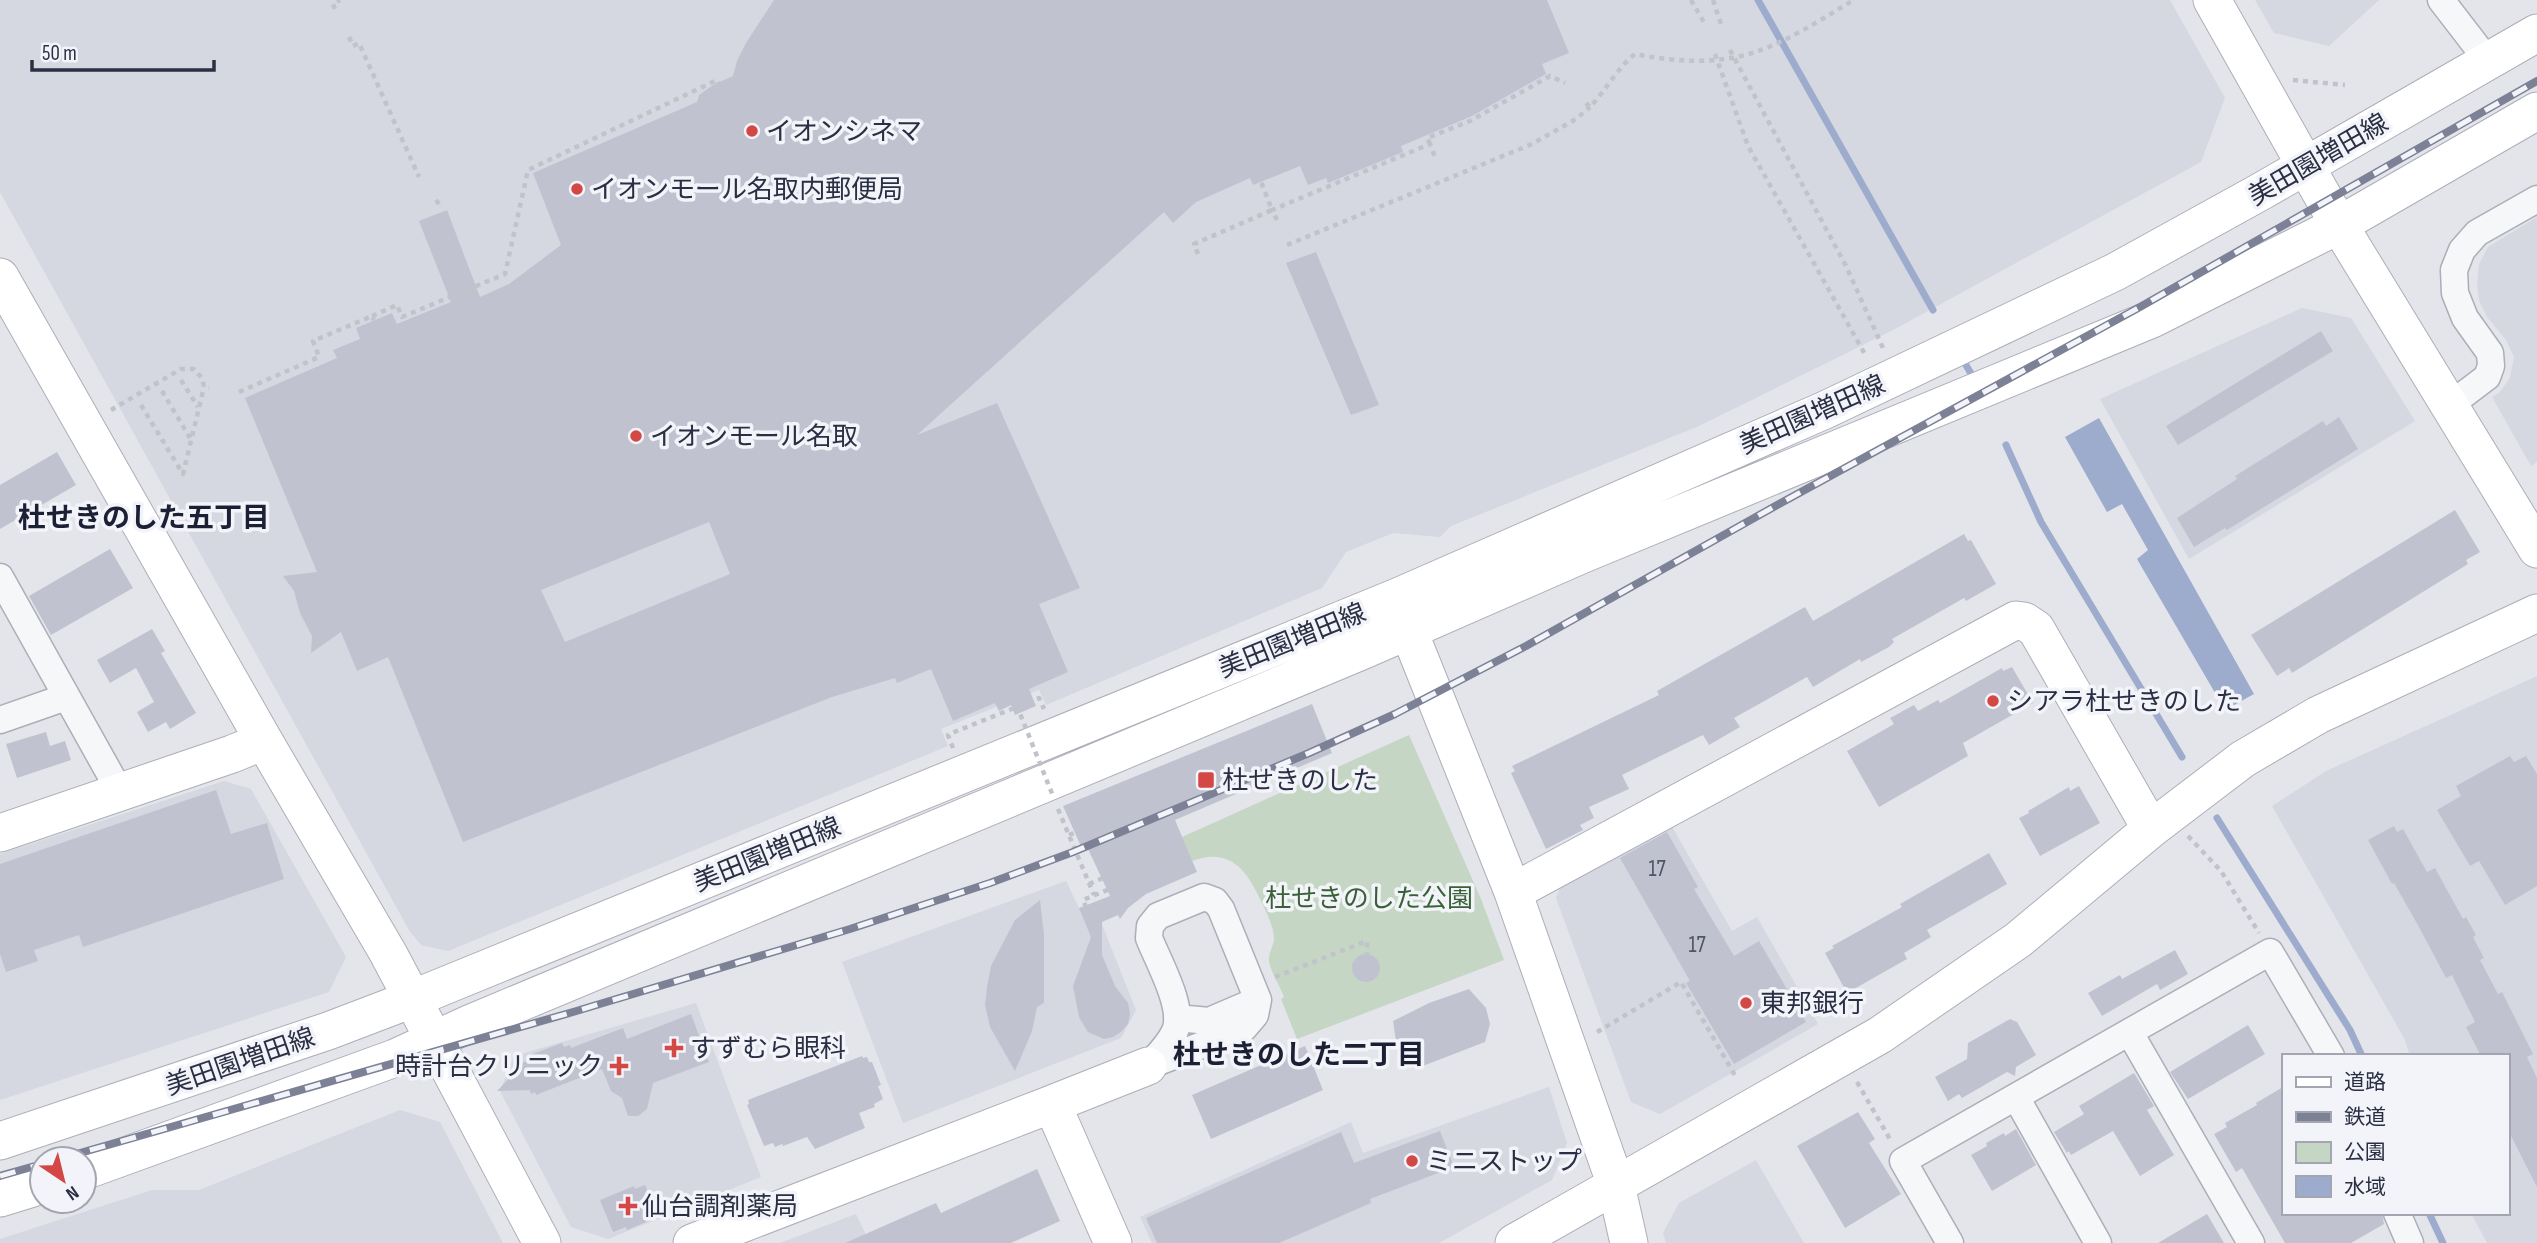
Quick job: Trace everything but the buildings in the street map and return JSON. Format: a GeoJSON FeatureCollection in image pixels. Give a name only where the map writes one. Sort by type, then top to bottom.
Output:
{"type":"FeatureCollection","features":[{"type":"Feature","properties":{"kind":"main road"},"geometry":{"type":"LineString","coordinates":[[2212,0],[2339,225],[2537,549]]}},
{"type":"Feature","properties":{"kind":"main road","name":"美田園増田線"},"geometry":{"type":"LineString","coordinates":[[98,1166],[395,1058],[1402,615],[2115,272],[2537,33]]}},
{"type":"Feature","properties":{"kind":"main road","name":"美田園増田線"},"geometry":{"type":"LineString","coordinates":[[0,1141],[328,1031],[1402,615],[1581,555],[2152,319],[2339,225],[2537,111]]}},
{"type":"Feature","properties":{"kind":"main road"},"geometry":{"type":"LineString","coordinates":[[0,277],[388,953],[542,1243]]}},
{"type":"Feature","properties":{"kind":"main road"},"geometry":{"type":"LineString","coordinates":[[1514,1243],[1901,1021],[2018,940],[2151,829],[2243,759],[2318,715],[2537,613]]}},
{"type":"Feature","properties":{"kind":"main road"},"geometry":{"type":"LineString","coordinates":[[1402,615],[1513,892],[1616,1185],[1629,1243]]}},
{"type":"Feature","properties":{"kind":"main road"},"geometry":{"type":"LineString","coordinates":[[1513,892],[2016,620],[2024,621],[2036,629],[2151,829]]}},
{"type":"Feature","properties":{"kind":"main road"},"geometry":{"type":"LineString","coordinates":[[0,833],[264,741]]}},
{"type":"Feature","properties":{"kind":"main road"},"geometry":{"type":"LineString","coordinates":[[692,1243],[1148,1066]]}},
{"type":"Feature","properties":{"kind":"main road"},"geometry":{"type":"LineString","coordinates":[[1052,1104],[1113,1243]]}},
{"type":"Feature","properties":{"kind":"main road"},"geometry":{"type":"LineString","coordinates":[[0,1198],[28,1189]]}},
{"type":"Feature","properties":{"kind":"street"},"geometry":{"type":"LineString","coordinates":[[2441,0],[2488,61]]}},
{"type":"Feature","properties":{"kind":"street"},"geometry":{"type":"LineString","coordinates":[[2450,405],[2487,377],[2491,366],[2490,353],[2465,318],[2455,293],[2454,270],[2462,250],[2477,233],[2537,199]]}},
{"type":"Feature","properties":{"kind":"street"},"geometry":{"type":"LineString","coordinates":[[0,578],[120,792]]}},
{"type":"Feature","properties":{"kind":"street"},"geometry":{"type":"LineString","coordinates":[[0,720],[66,697]]}},
{"type":"Feature","properties":{"kind":"street"},"geometry":{"type":"LineString","coordinates":[[1204,897],[1215,901],[1264,990],[1255,1015],[1243,1029],[1148,1066],[1176,1029],[1178,1009],[1149,938],[1150,926],[1158,916],[1204,897]]}},
{"type":"Feature","properties":{"kind":"street"},"geometry":{"type":"LineString","coordinates":[[1950,1243],[1903,1161],[2270,952],[2330,1054]]}},
{"type":"Feature","properties":{"kind":"street"},"geometry":{"type":"LineString","coordinates":[[1177,1018],[1209,1021],[1264,990]]}},
{"type":"Feature","properties":{"kind":"street"},"geometry":{"type":"LineString","coordinates":[[2130,1034],[2251,1243]]}},
{"type":"Feature","properties":{"kind":"street"},"geometry":{"type":"LineString","coordinates":[[2016,1097],[2098,1243]]}},
{"type":"Feature","properties":{"kind":"street"},"geometry":{"type":"LineString","coordinates":[[2399,1215],[2410,1243]]}},
{"type":"Feature","properties":{"kind":"path"},"geometry":{"type":"LineString","coordinates":[[335,9],[333,4],[340,0]]}},
{"type":"Feature","properties":{"kind":"path"},"geometry":{"type":"LineString","coordinates":[[1691,0],[1705,24]]}},
{"type":"Feature","properties":{"kind":"path"},"geometry":{"type":"LineString","coordinates":[[1713,0],[1721,24]]}},
{"type":"Feature","properties":{"kind":"path"},"geometry":{"type":"LineString","coordinates":[[1287,245],[1444,178],[1532,144],[1576,119],[1608,88],[1626,61],[1635,54],[1670,61],[1766,48],[1854,0]]}},
{"type":"Feature","properties":{"kind":"path"},"geometry":{"type":"LineString","coordinates":[[349,37],[353,46],[359,43],[419,177]]}},
{"type":"Feature","properties":{"kind":"path"},"geometry":{"type":"LineString","coordinates":[[1732,53],[1846,266],[1883,348]]}},
{"type":"Feature","properties":{"kind":"path"},"geometry":{"type":"LineString","coordinates":[[1715,57],[1748,146],[1866,356]]}},
{"type":"Feature","properties":{"kind":"path"},"geometry":{"type":"LineString","coordinates":[[2288,71],[2293,81],[2345,85]]}},
{"type":"Feature","properties":{"kind":"path"},"geometry":{"type":"LineString","coordinates":[[1436,157],[1427,138],[1470,121],[1550,76],[1564,83]]}},
{"type":"Feature","properties":{"kind":"path"},"geometry":{"type":"LineString","coordinates":[[239,392],[319,356],[313,341],[373,318],[397,305],[402,317],[505,274],[528,170],[717,80],[721,91]]}},
{"type":"Feature","properties":{"kind":"path"},"geometry":{"type":"LineString","coordinates":[[1198,254],[1194,244],[1430,144]]}},
{"type":"Feature","properties":{"kind":"path"},"geometry":{"type":"LineString","coordinates":[[1361,163],[1364,172]]}},
{"type":"Feature","properties":{"kind":"path"},"geometry":{"type":"LineString","coordinates":[[1261,182],[1276,220]]}},
{"type":"Feature","properties":{"kind":"path"},"geometry":{"type":"LineString","coordinates":[[472,287],[477,298]]}},
{"type":"Feature","properties":{"kind":"path"},"geometry":{"type":"LineString","coordinates":[[110,411],[181,369],[188,368],[198,372],[206,388],[183,474],[141,405]]}},
{"type":"Feature","properties":{"kind":"path"},"geometry":{"type":"LineString","coordinates":[[181,380],[199,407]]}},
{"type":"Feature","properties":{"kind":"path"},"geometry":{"type":"LineString","coordinates":[[162,391],[191,439]]}},
{"type":"Feature","properties":{"kind":"path"},"geometry":{"type":"LineString","coordinates":[[1013,696],[1053,796]]}},
{"type":"Feature","properties":{"kind":"path"},"geometry":{"type":"LineString","coordinates":[[954,751],[948,736],[1028,702],[1039,698],[1046,713]]}},
{"type":"Feature","properties":{"kind":"path"},"geometry":{"type":"LineString","coordinates":[[1058,808],[1094,895]]}},
{"type":"Feature","properties":{"kind":"path"},"geometry":{"type":"LineString","coordinates":[[1069,835],[1082,830]]}},
{"type":"Feature","properties":{"kind":"path"},"geometry":{"type":"LineString","coordinates":[[2187,836],[2221,871],[2270,952]]}},
{"type":"Feature","properties":{"kind":"path"},"geometry":{"type":"LineString","coordinates":[[1089,884],[1164,851],[1174,876]]}},
{"type":"Feature","properties":{"kind":"path"},"geometry":{"type":"LineString","coordinates":[[1105,915],[1092,920],[1083,900],[1170,864]]}},
{"type":"Feature","properties":{"kind":"path"},"geometry":{"type":"LineString","coordinates":[[1264,990],[1367,941],[1367,954]]}},
{"type":"Feature","properties":{"kind":"path"},"geometry":{"type":"LineString","coordinates":[[1597,1032],[1681,982],[1737,1079]]}},
{"type":"Feature","properties":{"kind":"path"},"geometry":{"type":"LineString","coordinates":[[1856,1082],[1903,1161]]}},
{"type":"Feature","properties":{"kind":"shaded area"},"geometry":{"type":"Polygon","coordinates":[[[0,0],[2170,0],[2225,98],[2201,162],[1895,329],[1699,426],[1451,526],[1440,537],[1393,533],[1346,552],[1322,588],[1046,705],[1039,690],[941,729],[948,746],[448,951],[421,945],[409,930],[0,192],[0,0]]]}},
{"type":"Feature","properties":{"kind":"shaded area"},"geometry":{"type":"Polygon","coordinates":[[[2255,0],[2379,0],[2329,46],[2274,33],[2255,0]]]}},
{"type":"Feature","properties":{"kind":"shaded area"},"geometry":{"type":"Polygon","coordinates":[[[2537,217],[2537,462],[2531,466],[2492,397],[2499,393],[2510,378],[2514,357],[2506,340],[2487,317],[2479,300],[2477,285],[2479,264],[2488,247],[2537,217]]]}},
{"type":"Feature","properties":{"kind":"shaded area"},"geometry":{"type":"Polygon","coordinates":[[[2302,308],[2351,318],[2415,421],[2189,559],[2100,399],[2302,308]]]}},
{"type":"Feature","properties":{"kind":"shaded area"},"geometry":{"type":"Polygon","coordinates":[[[2537,676],[2537,1243],[2487,1243],[2472,1215],[2509,1215],[2509,1054],[2409,1054],[2404,1038],[2272,806],[2326,771],[2537,676]]]}},
{"type":"Feature","properties":{"kind":"shaded area"},"geometry":{"type":"Polygon","coordinates":[[[224,781],[251,789],[346,957],[329,992],[0,1100],[0,854],[224,781]]]}},
{"type":"Feature","properties":{"kind":"shaded area"},"geometry":{"type":"Polygon","coordinates":[[[1671,825],[1732,931],[1757,917],[1818,1024],[1660,1114],[1631,1102],[1556,898],[1562,883],[1671,825]]]}},
{"type":"Feature","properties":{"kind":"shaded area"},"geometry":{"type":"Polygon","coordinates":[[[1066,881],[1079,908],[1101,922],[1136,1010],[1121,1038],[903,1123],[842,962],[1066,881]]]}},
{"type":"Feature","properties":{"kind":"shaded area"},"geometry":{"type":"Polygon","coordinates":[[[696,1003],[761,1177],[608,1239],[571,1227],[500,1091],[514,1056],[696,1003]]]}},
{"type":"Feature","properties":{"kind":"shaded area"},"geometry":{"type":"Polygon","coordinates":[[[1549,1087],[1567,1143],[1552,1180],[1439,1243],[1152,1243],[1140,1217],[1351,1122],[1363,1153],[1549,1087]]]}},
{"type":"Feature","properties":{"kind":"shaded area"},"geometry":{"type":"Polygon","coordinates":[[[400,1110],[440,1122],[503,1243],[0,1243],[0,1239],[74,1215],[98,1215],[98,1207],[152,1190],[199,1190],[400,1110]]]}},
{"type":"Feature","properties":{"kind":"shaded area"},"geometry":{"type":"Polygon","coordinates":[[[1756,1160],[1804,1243],[1666,1243],[1663,1233],[1679,1203],[1756,1160]]]}},
{"type":"Feature","properties":{"kind":"shaded area"},"geometry":{"type":"Polygon","coordinates":[[[856,1214],[870,1243],[780,1243],[856,1214]]]}},
{"type":"Feature","properties":{"kind":"green space","name":"杜せきのした公園"},"geometry":{"type":"Polygon","coordinates":[[[1409,735],[1481,899],[1504,960],[1297,1039],[1269,961],[1274,940],[1272,925],[1251,881],[1228,860],[1206,857],[1192,861],[1182,837],[1409,735]]]}},
{"type":"Feature","properties":{"kind":"water"},"geometry":{"type":"Polygon","coordinates":[[[2099,418],[2254,694],[2225,710],[2137,559],[2148,550],[2122,504],[2107,512],[2065,437],[2099,418]]]}},
{"type":"Feature","properties":{"kind":"waterway"},"geometry":{"type":"LineString","coordinates":[[1758,0],[1933,310]]}},
{"type":"Feature","properties":{"kind":"waterway"},"geometry":{"type":"LineString","coordinates":[[1963,360],[1973,377]]}},
{"type":"Feature","properties":{"kind":"waterway"},"geometry":{"type":"LineString","coordinates":[[2006,445],[2041,522],[2182,757]]}},
{"type":"Feature","properties":{"kind":"waterway"},"geometry":{"type":"LineString","coordinates":[[2217,818],[2350,1030],[2361,1054]]}},
{"type":"Feature","properties":{"kind":"waterway"},"geometry":{"type":"LineString","coordinates":[[2430,1215],[2443,1243]]}},
{"type":"Feature","properties":{"kind":"railway"},"geometry":{"type":"LineString","coordinates":[[98,1148],[573,1012],[850,929],[990,883],[1073,852],[1309,753],[1395,714],[1526,646],[2140,307],[2537,81]]}},
{"type":"Feature","properties":{"kind":"railway"},"geometry":{"type":"LineString","coordinates":[[0,1176],[28,1168]]}},
{"type":"Feature","properties":{"kind":"place","name":"イオンシネマ"},"geometry":{"type":"Point","coordinates":[752,131]}},
{"type":"Feature","properties":{"kind":"place","name":"イオンモール名取内郵便局"},"geometry":{"type":"Point","coordinates":[577,189]}},
{"type":"Feature","properties":{"kind":"place","name":"イオンモール名取"},"geometry":{"type":"Point","coordinates":[636,436]}},
{"type":"Feature","properties":{"kind":"place","name":"シアラ杜せきのした"},"geometry":{"type":"Point","coordinates":[1993,701]}},
{"type":"Feature","properties":{"kind":"place","name":"杜せきのした"},"geometry":{"type":"Point","coordinates":[1206,780]}},
{"type":"Feature","properties":{"kind":"place","name":"東邦銀行"},"geometry":{"type":"Point","coordinates":[1746,1003]}},
{"type":"Feature","properties":{"kind":"place","name":"すずむら眼科"},"geometry":{"type":"Point","coordinates":[674,1048]}},
{"type":"Feature","properties":{"kind":"place","name":"時計台クリニック"},"geometry":{"type":"Point","coordinates":[619,1066]}},
{"type":"Feature","properties":{"kind":"place","name":"ミニストップ"},"geometry":{"type":"Point","coordinates":[1412,1161]}},
{"type":"Feature","properties":{"kind":"place","name":"仙台調剤薬局"},"geometry":{"type":"Point","coordinates":[628,1206]}},
{"type":"Feature","properties":{"kind":"district","name":"杜せきのした五丁目"},"geometry":{"type":"Point","coordinates":[144,517]}},
{"type":"Feature","properties":{"kind":"district","name":"杜せきのした二丁目"},"geometry":{"type":"Point","coordinates":[1299,1054]}}]}
